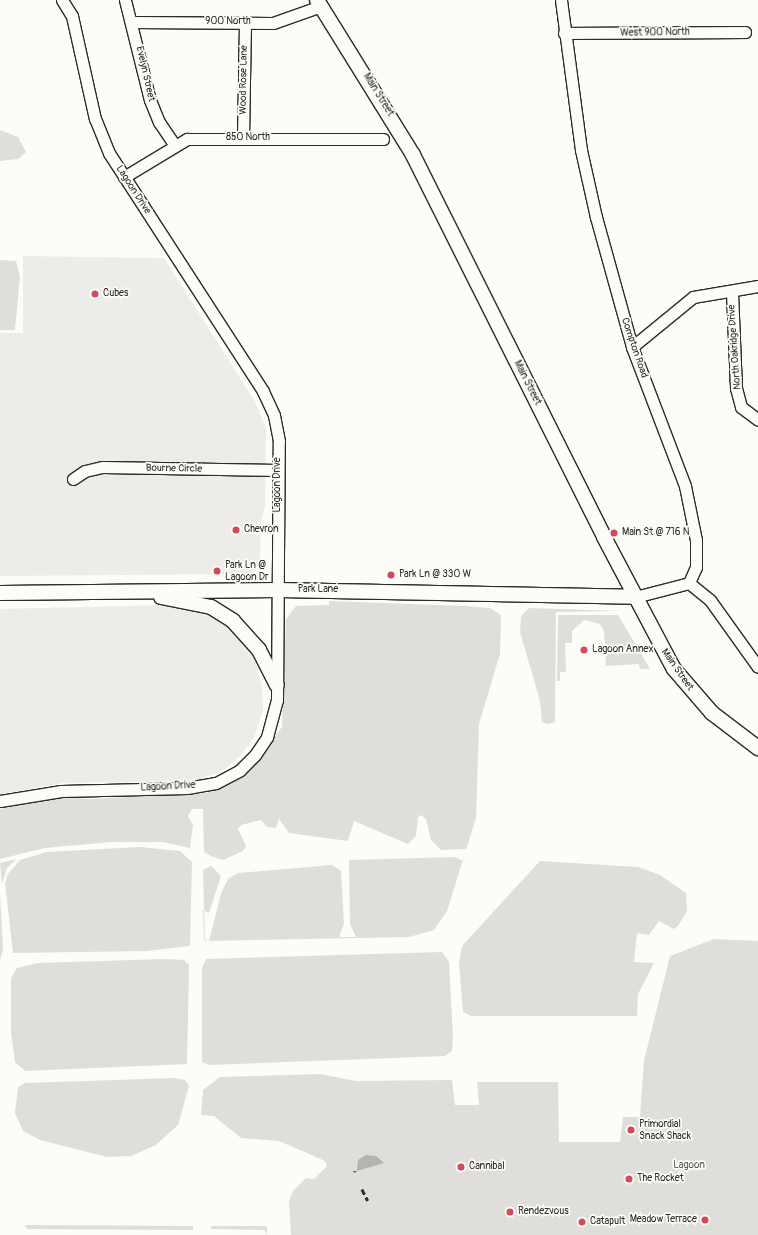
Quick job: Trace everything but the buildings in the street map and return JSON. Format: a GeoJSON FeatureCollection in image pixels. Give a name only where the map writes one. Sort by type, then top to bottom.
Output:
{"type":"FeatureCollection","features":[{"type":"Feature","properties":{"kind":"main road","name":"Main Street"},"geometry":{"type":"LineString","coordinates":[[319,3],[414,155],[635,597],[674,669],[692,692],[712,713],[758,748]]}},
{"type":"Feature","properties":{"kind":"main road","name":"Park Lane"},"geometry":{"type":"LineString","coordinates":[[0,593],[126,590],[278,590],[635,597]]}},
{"type":"Feature","properties":{"kind":"main road"},"geometry":{"type":"LineString","coordinates":[[126,590],[199,603],[224,614],[251,639],[277,685]]}},
{"type":"Feature","properties":{"kind":"street","name":"Lagoon Drive"},"geometry":{"type":"LineString","coordinates":[[0,801],[61,790],[187,788],[216,783],[240,770],[267,737],[274,720],[277,685],[278,428],[270,404],[109,153],[95,118],[78,36],[62,0]]}},
{"type":"Feature","properties":{"kind":"street","name":"Evelyn Street"},"geometry":{"type":"LineString","coordinates":[[125,0],[133,22],[150,100],[159,122],[174,144]]}},
{"type":"Feature","properties":{"kind":"street","name":"Compton Road"},"geometry":{"type":"LineString","coordinates":[[562,0],[564,33],[581,150],[632,347],[685,486],[696,540],[696,567],[689,583]]}},
{"type":"Feature","properties":{"kind":"street","name":"900 North"},"geometry":{"type":"LineString","coordinates":[[133,22],[245,22],[288,20],[319,3]]}},
{"type":"Feature","properties":{"kind":"street","name":"Wood Rose Lane"},"geometry":{"type":"LineString","coordinates":[[243,138],[245,22]]}},
{"type":"Feature","properties":{"kind":"street","name":"West 900 North"},"geometry":{"type":"LineString","coordinates":[[564,33],[746,32]]}},
{"type":"Feature","properties":{"kind":"street","name":"850 North"},"geometry":{"type":"LineString","coordinates":[[124,177],[174,144],[197,138],[383,139]]}},
{"type":"Feature","properties":{"kind":"street"},"geometry":{"type":"LineString","coordinates":[[632,347],[693,297],[718,290],[732,292],[758,286]]}},
{"type":"Feature","properties":{"kind":"street","name":"North Oakridge Drive"},"geometry":{"type":"LineString","coordinates":[[732,292],[736,388],[741,407],[756,420]]}},
{"type":"Feature","properties":{"kind":"street","name":"Bourne Circle"},"geometry":{"type":"LineString","coordinates":[[73,479],[85,471],[104,468],[278,470]]}},
{"type":"Feature","properties":{"kind":"street"},"geometry":{"type":"LineString","coordinates":[[635,597],[689,583],[710,600],[758,667]]}},
{"type":"Feature","properties":{"kind":"shaded area"},"geometry":{"type":"Polygon","coordinates":[[[23,256],[164,258],[254,400],[266,428],[265,507],[261,522],[260,565],[256,571],[247,574],[0,576],[0,333],[23,333],[23,256]]]}},
{"type":"Feature","properties":{"kind":"shaded area"},"geometry":{"type":"Polygon","coordinates":[[[168,605],[207,613],[229,624],[252,652],[262,685],[263,710],[254,738],[241,755],[224,770],[195,781],[63,783],[0,794],[0,609],[168,605]]]}},
{"type":"Feature","properties":{"kind":"shaded area"},"geometry":{"type":"Polygon","coordinates":[[[366,1155],[376,1156],[384,1163],[357,1171],[358,1160],[366,1155]]]}},
{"type":"Feature","properties":{"kind":"green space"},"geometry":{"type":"Polygon","coordinates":[[[0,130],[18,137],[26,152],[18,159],[0,161],[0,130]]]}},
{"type":"Feature","properties":{"kind":"green space"},"geometry":{"type":"Polygon","coordinates":[[[0,260],[16,261],[20,277],[15,330],[0,330],[0,260]]]}},
{"type":"Feature","properties":{"kind":"green space"},"geometry":{"type":"Polygon","coordinates":[[[329,601],[465,606],[490,608],[501,615],[500,654],[479,724],[476,818],[465,854],[466,849],[441,850],[431,840],[426,819],[421,815],[418,817],[416,836],[408,844],[354,821],[348,841],[289,833],[279,819],[276,828],[267,827],[261,820],[241,825],[238,829],[246,846],[243,851],[223,860],[204,852],[203,809],[192,809],[188,816],[193,825],[190,848],[163,842],[111,842],[45,848],[0,859],[0,809],[58,797],[90,799],[207,793],[250,771],[282,727],[286,619],[296,606],[329,605],[329,601]]]}},
{"type":"Feature","properties":{"kind":"green space"},"geometry":{"type":"Polygon","coordinates":[[[529,608],[621,611],[556,612],[555,722],[547,724],[542,722],[540,701],[520,632],[521,616],[529,608]]]}},
{"type":"Feature","properties":{"kind":"green space"},"geometry":{"type":"Polygon","coordinates":[[[558,615],[618,615],[650,669],[640,669],[639,664],[606,666],[604,631],[600,624],[584,620],[572,631],[572,643],[565,643],[566,672],[560,672],[560,681],[557,681],[558,615]]]}},
{"type":"Feature","properties":{"kind":"green space"},"geometry":{"type":"Polygon","coordinates":[[[140,847],[180,851],[192,862],[190,946],[147,951],[13,953],[5,883],[8,874],[20,860],[47,852],[140,847]]]}},
{"type":"Feature","properties":{"kind":"green space"},"geometry":{"type":"Polygon","coordinates":[[[455,857],[463,861],[447,911],[434,930],[409,937],[209,941],[221,894],[228,879],[238,873],[332,865],[341,871],[344,924],[339,937],[356,937],[350,924],[349,860],[455,857]]]}},
{"type":"Feature","properties":{"kind":"green space"},"geometry":{"type":"Polygon","coordinates":[[[17,859],[7,868],[2,884],[0,863],[17,859]]]}},
{"type":"Feature","properties":{"kind":"green space"},"geometry":{"type":"Polygon","coordinates":[[[540,861],[638,867],[660,875],[686,893],[687,911],[678,926],[674,929],[659,921],[649,935],[637,933],[634,962],[654,963],[638,994],[637,1016],[471,1016],[463,1012],[459,963],[462,946],[540,861]]]}},
{"type":"Feature","properties":{"kind":"green space"},"geometry":{"type":"Polygon","coordinates":[[[211,866],[221,876],[209,913],[204,911],[203,870],[211,866]]]}},
{"type":"Feature","properties":{"kind":"green space"},"geometry":{"type":"Polygon","coordinates":[[[0,892],[3,949],[0,960],[0,892]]]}},
{"type":"Feature","properties":{"kind":"green space","name":"Lagoon"},"geometry":{"type":"Polygon","coordinates":[[[714,939],[758,941],[758,1235],[291,1235],[289,1201],[293,1191],[306,1178],[314,1179],[327,1166],[325,1161],[279,1141],[241,1138],[214,1116],[201,1115],[203,1090],[220,1077],[320,1074],[356,1081],[452,1080],[455,1105],[479,1105],[477,1082],[558,1082],[559,1142],[620,1142],[623,1117],[640,1117],[644,1061],[670,956],[714,939]]]}},
{"type":"Feature","properties":{"kind":"green space"},"geometry":{"type":"Polygon","coordinates":[[[442,952],[449,962],[453,1037],[452,1051],[445,1056],[209,1065],[202,1062],[202,968],[206,959],[442,952]]]}},
{"type":"Feature","properties":{"kind":"green space"},"geometry":{"type":"Polygon","coordinates":[[[165,959],[184,960],[189,965],[187,1064],[25,1071],[15,1062],[11,1032],[11,978],[17,968],[38,963],[165,959]]]}},
{"type":"Feature","properties":{"kind":"green space"},"geometry":{"type":"Polygon","coordinates":[[[175,1078],[185,1080],[189,1086],[178,1125],[156,1145],[131,1156],[107,1157],[40,1140],[23,1131],[15,1113],[18,1087],[25,1083],[175,1078]]]}},
{"type":"Feature","properties":{"kind":"green space"},"geometry":{"type":"Polygon","coordinates":[[[24,1226],[193,1226],[193,1230],[28,1229],[24,1226]]]}},
{"type":"Feature","properties":{"kind":"green space"},"geometry":{"type":"Polygon","coordinates":[[[211,1226],[267,1226],[267,1235],[264,1230],[211,1229],[211,1226]]]}},
{"type":"Feature","properties":{"kind":"railway"},"geometry":{"type":"LineString","coordinates":[[362,1189],[368,1201]]}},
{"type":"Feature","properties":{"kind":"place","name":"Cubes"},"geometry":{"type":"Point","coordinates":[95,294]}},
{"type":"Feature","properties":{"kind":"place","name":"Chevron"},"geometry":{"type":"Point","coordinates":[236,530]}},
{"type":"Feature","properties":{"kind":"place","name":"Main St @ 716 N"},"geometry":{"type":"Point","coordinates":[614,533]}},
{"type":"Feature","properties":{"kind":"place","name":"Park Ln @ Lagoon Dr"},"geometry":{"type":"Point","coordinates":[217,571]}},
{"type":"Feature","properties":{"kind":"place","name":"Park Ln @ 330 W"},"geometry":{"type":"Point","coordinates":[391,575]}},
{"type":"Feature","properties":{"kind":"place","name":"Lagoon Annex"},"geometry":{"type":"Point","coordinates":[584,650]}},
{"type":"Feature","properties":{"kind":"place","name":"Primordial Snack Shack"},"geometry":{"type":"Point","coordinates":[631,1130]}},
{"type":"Feature","properties":{"kind":"place","name":"Cannibal"},"geometry":{"type":"Point","coordinates":[461,1167]}},
{"type":"Feature","properties":{"kind":"place","name":"The Rocket"},"geometry":{"type":"Point","coordinates":[629,1179]}},
{"type":"Feature","properties":{"kind":"place","name":"Rendezvous"},"geometry":{"type":"Point","coordinates":[510,1212]}},
{"type":"Feature","properties":{"kind":"place","name":"Meadow Terrace"},"geometry":{"type":"Point","coordinates":[705,1220]}},
{"type":"Feature","properties":{"kind":"place","name":"Catapult"},"geometry":{"type":"Point","coordinates":[582,1222]}}]}
